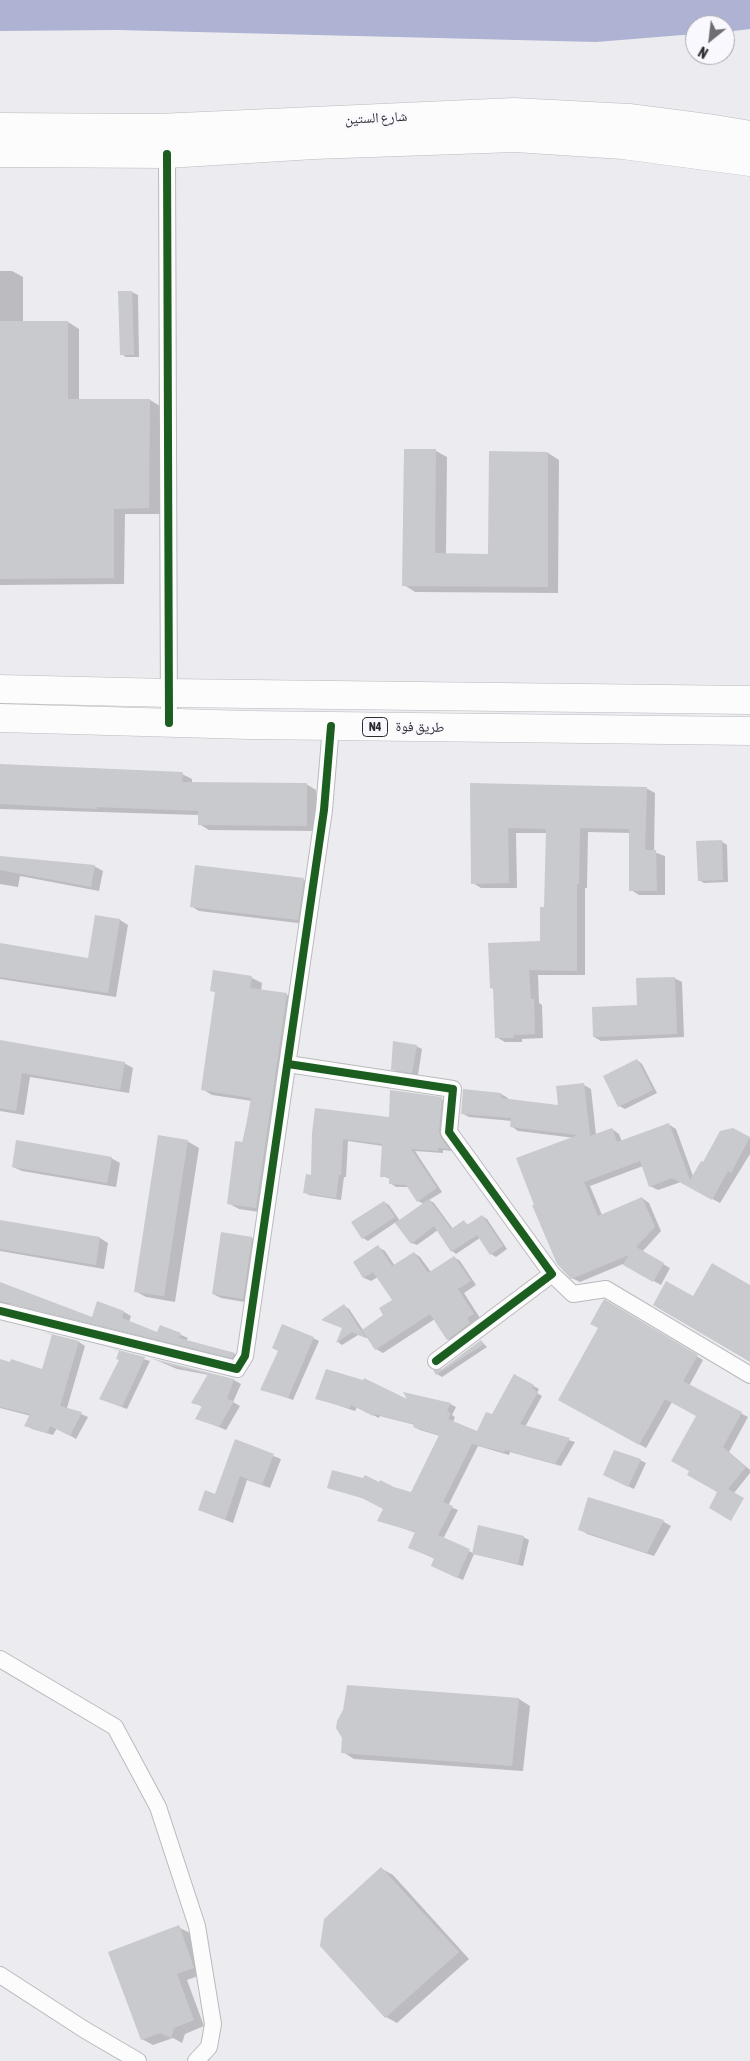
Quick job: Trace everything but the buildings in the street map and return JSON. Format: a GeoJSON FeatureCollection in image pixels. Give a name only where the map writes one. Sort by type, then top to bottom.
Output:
{"type":"FeatureCollection","features":[{"type":"Feature","properties":{"kind":"highway","name":"شارع الستين"},"geometry":{"type":"LineString","coordinates":[[0,127],[158,128],[514,112],[629,118],[750,135]]}},
{"type":"Feature","properties":{"kind":"highway","name":"شارع الستين"},"geometry":{"type":"LineString","coordinates":[[0,153],[167,154],[314,145],[515,138],[623,145],[750,162]]}},
{"type":"Feature","properties":{"kind":"highway"},"geometry":{"type":"LineString","coordinates":[[0,689],[168,693],[750,700]]}},
{"type":"Feature","properties":{"kind":"highway","name":"طريق فوة"},"geometry":{"type":"LineString","coordinates":[[0,718],[331,726],[750,731]]}},
{"type":"Feature","properties":{"kind":"street"},"geometry":{"type":"LineString","coordinates":[[167,154],[169,723]]}},
{"type":"Feature","properties":{"kind":"street"},"geometry":{"type":"LineString","coordinates":[[0,1311],[238,1369],[245,1356],[288,1064],[324,810],[331,726]]}},
{"type":"Feature","properties":{"kind":"street"},"geometry":{"type":"LineString","coordinates":[[288,1064],[454,1089],[449,1132],[552,1274],[573,1294],[606,1288],[750,1375]]}},
{"type":"Feature","properties":{"kind":"street"},"geometry":{"type":"LineString","coordinates":[[436,1361],[552,1274]]}},
{"type":"Feature","properties":{"kind":"street"},"geometry":{"type":"LineString","coordinates":[[0,1659],[115,1727],[158,1807],[197,1926],[213,2024],[209,2047],[196,2061]]}},
{"type":"Feature","properties":{"kind":"street"},"geometry":{"type":"LineString","coordinates":[[0,1975],[85,2030],[138,2061]]}},
{"type":"Feature","properties":{"kind":"water"},"geometry":{"type":"Polygon","coordinates":[[[0,0],[750,0],[750,29],[735,31],[735,15],[685,15],[685,35],[596,42],[117,30],[0,31],[0,0]]]}},
{"type":"Feature","properties":{"kind":"cycle path"},"geometry":{"type":"LineString","coordinates":[[167,154],[169,723]]}},
{"type":"Feature","properties":{"kind":"cycle path"},"geometry":{"type":"LineString","coordinates":[[0,1311],[237,1369],[245,1356],[324,810],[331,726]]}},
{"type":"Feature","properties":{"kind":"cycle path"},"geometry":{"type":"LineString","coordinates":[[288,1064],[453,1089],[449,1132],[552,1274],[436,1361]]}}]}
